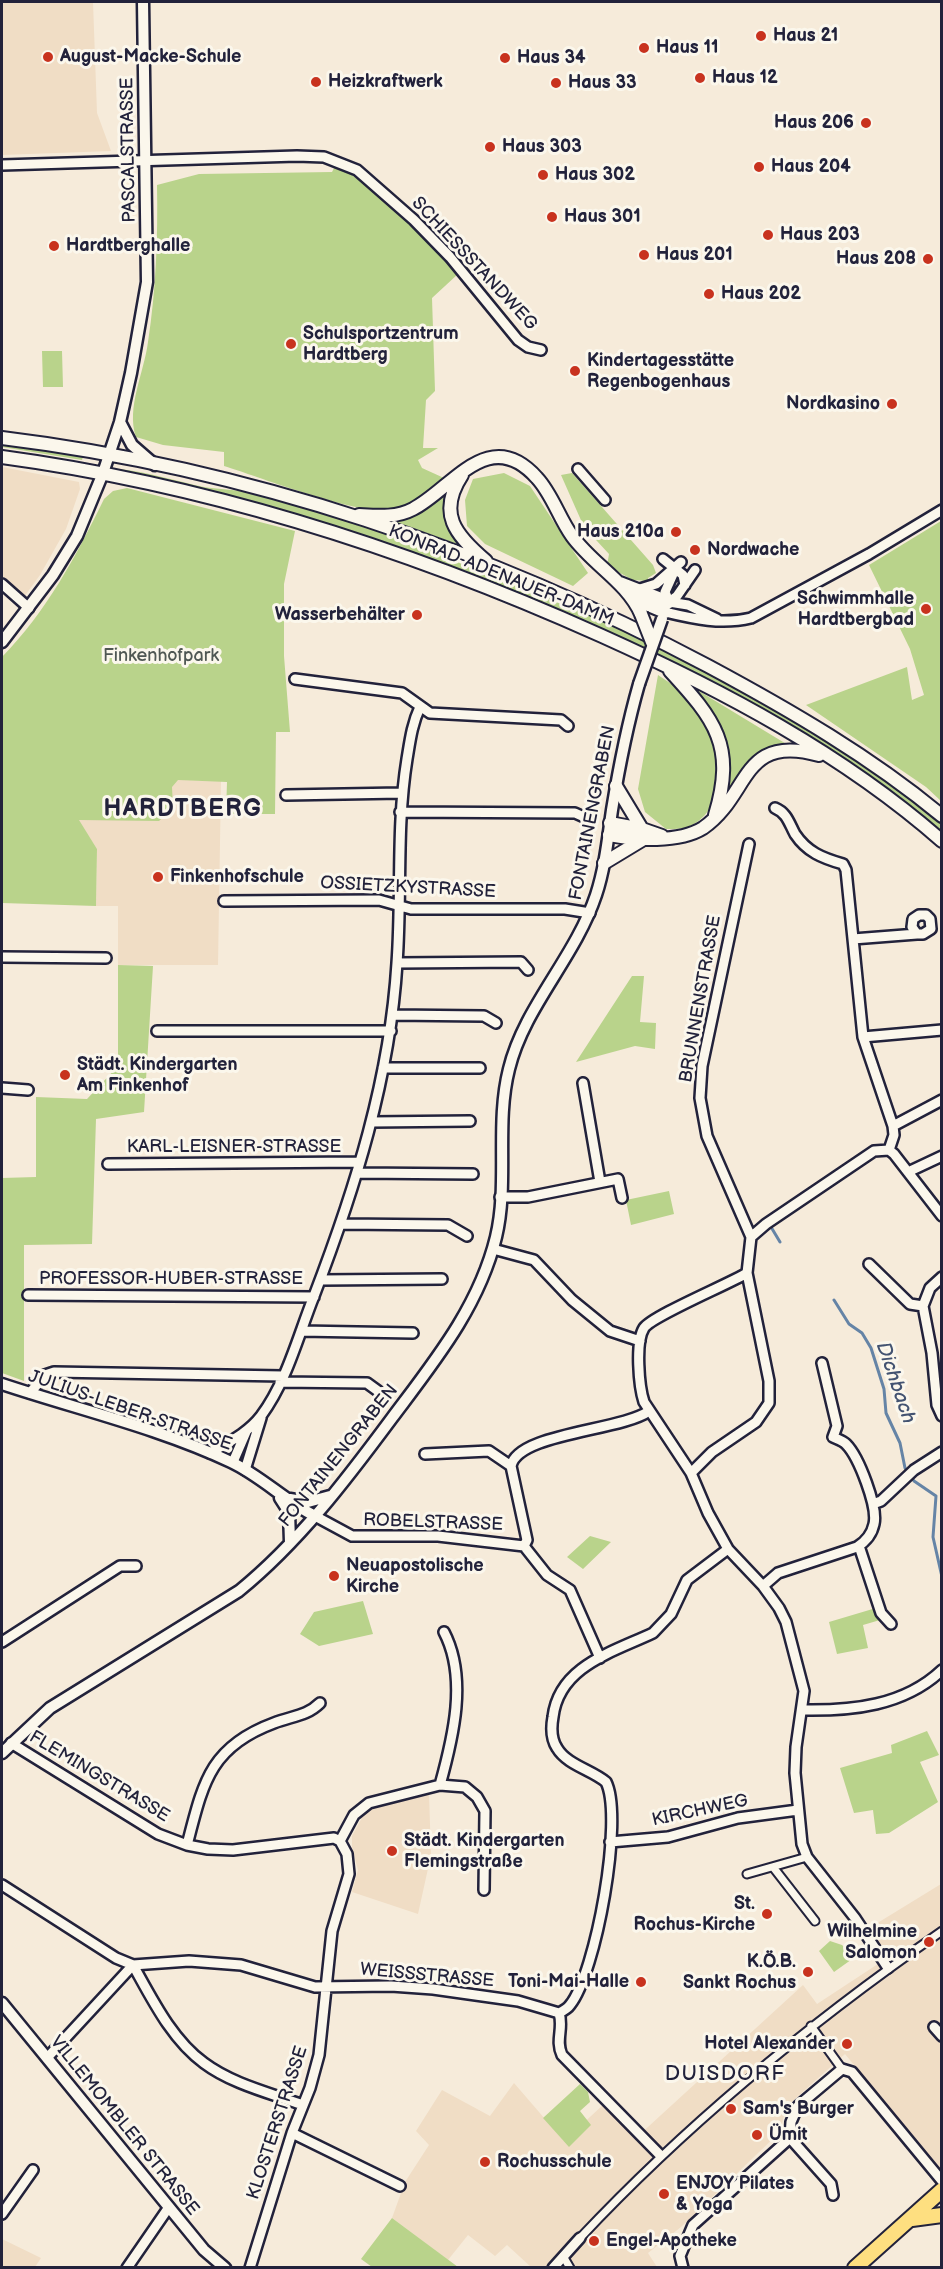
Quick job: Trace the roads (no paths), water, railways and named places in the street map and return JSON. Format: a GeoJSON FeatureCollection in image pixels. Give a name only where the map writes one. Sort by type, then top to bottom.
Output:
{"type":"FeatureCollection","features":[{"type":"Feature","properties":{"kind":"main road","name":"KONRAD-ADENAUER-DAMM"},"geometry":{"type":"LineString","coordinates":[[2,438],[156,465],[283,494],[491,566],[659,640],[781,706],[910,790],[942,816]]}},
{"type":"Feature","properties":{"kind":"main road","name":"KONRAD-ADENAUER-DAMM"},"geometry":{"type":"LineString","coordinates":[[2,457],[103,473],[196,494],[355,538],[446,570],[663,664],[743,706],[830,758],[882,793],[942,841]]}},
{"type":"Feature","properties":{"kind":"main road"},"geometry":{"type":"LineString","coordinates":[[346,514],[380,516],[410,511],[426,502],[448,481],[466,469],[492,458],[512,460],[522,464],[542,484],[580,547],[592,561],[618,582],[666,611]]}},
{"type":"Feature","properties":{"kind":"main road"},"geometry":{"type":"LineString","coordinates":[[466,469],[453,488],[450,516],[455,530],[465,544],[491,566]]}},
{"type":"Feature","properties":{"kind":"main road"},"geometry":{"type":"LineString","coordinates":[[637,594],[641,614],[652,642]]}},
{"type":"Feature","properties":{"kind":"main road"},"geometry":{"type":"LineString","coordinates":[[663,664],[704,708],[716,731],[724,757],[723,791],[715,816]]}},
{"type":"Feature","properties":{"kind":"main road"},"geometry":{"type":"LineString","coordinates":[[609,829],[664,837],[686,836],[703,828],[729,803],[749,770],[762,758],[774,752],[791,750],[830,758]]}},
{"type":"Feature","properties":{"kind":"main road"},"geometry":{"type":"LineString","coordinates":[[616,786],[642,834]]}},
{"type":"Feature","properties":{"kind":"main road"},"geometry":{"type":"LineString","coordinates":[[604,863],[642,834]]}},
{"type":"Feature","properties":{"kind":"main road"},"geometry":{"type":"LineString","coordinates":[[855,2268],[942,2190]]}},
{"type":"Feature","properties":{"kind":"main road"},"geometry":{"type":"LineString","coordinates":[[912,2219],[942,2215]]}},
{"type":"Feature","properties":{"kind":"street","name":"PASCALSTRASSE"},"geometry":{"type":"LineString","coordinates":[[2,642],[29,608],[77,536],[103,473],[120,422],[140,331],[147,282],[143,2]]}},
{"type":"Feature","properties":{"kind":"street","name":"SCHIESSSTANDWEG"},"geometry":{"type":"LineString","coordinates":[[2,165],[297,156],[337,160],[357,170],[414,220],[450,258],[518,340],[528,347],[541,350]]}},
{"type":"Feature","properties":{"kind":"street"},"geometry":{"type":"LineString","coordinates":[[120,422],[132,445],[156,465]]}},
{"type":"Feature","properties":{"kind":"street"},"geometry":{"type":"LineString","coordinates":[[578,469],[605,500]]}},
{"type":"Feature","properties":{"kind":"street"},"geometry":{"type":"LineString","coordinates":[[666,611],[688,605],[722,621],[751,618],[869,554],[942,510]]}},
{"type":"Feature","properties":{"kind":"street"},"geometry":{"type":"LineString","coordinates":[[663,559],[678,564],[685,585]]}},
{"type":"Feature","properties":{"kind":"street"},"geometry":{"type":"LineString","coordinates":[[637,594],[656,584],[678,564]]}},
{"type":"Feature","properties":{"kind":"street","name":"FONTAINENGRABEN"},"geometry":{"type":"LineString","coordinates":[[666,611],[664,592],[678,564]]}},
{"type":"Feature","properties":{"kind":"street","name":"FONTAINENGRABEN"},"geometry":{"type":"LineString","coordinates":[[2,1753],[50,1708],[239,1591],[290,1542],[335,1492],[460,1324],[472,1303],[493,1249],[500,1197],[504,1094],[509,1068],[524,1029],[572,951],[590,913],[604,863],[629,718],[639,684],[652,642],[666,611],[685,585],[693,569]]}},
{"type":"Feature","properties":{"kind":"street"},"geometry":{"type":"LineString","coordinates":[[2,584],[29,608]]}},
{"type":"Feature","properties":{"kind":"street"},"geometry":{"type":"LineString","coordinates":[[295,679],[402,693],[430,712],[561,720],[568,726]]}},
{"type":"Feature","properties":{"kind":"street"},"geometry":{"type":"LineString","coordinates":[[233,1462],[246,1432],[261,1415],[282,1379],[321,1280],[358,1173],[371,1122],[393,1016],[398,963],[401,793],[413,721],[420,707]]}},
{"type":"Feature","properties":{"kind":"street"},"geometry":{"type":"LineString","coordinates":[[286,795],[401,793]]}},
{"type":"Feature","properties":{"kind":"street"},"geometry":{"type":"LineString","coordinates":[[776,808],[784,812],[794,832],[810,852],[843,864],[863,1037],[893,1126],[894,1135],[889,1150]]}},
{"type":"Feature","properties":{"kind":"street"},"geometry":{"type":"LineString","coordinates":[[400,812],[575,813],[586,818]]}},
{"type":"Feature","properties":{"kind":"street","name":"BRUNNENSTRASSE"},"geometry":{"type":"LineString","coordinates":[[749,844],[702,1065],[700,1098],[707,1136],[752,1237]]}},
{"type":"Feature","properties":{"kind":"street","name":"OSSIETZKYSTRASSE"},"geometry":{"type":"LineString","coordinates":[[224,901],[379,900],[411,909],[565,909],[590,913]]}},
{"type":"Feature","properties":{"kind":"street"},"geometry":{"type":"LineString","coordinates":[[853,939],[917,934]]}},
{"type":"Feature","properties":{"kind":"street"},"geometry":{"type":"LineString","coordinates":[[2,957],[106,958]]}},
{"type":"Feature","properties":{"kind":"street"},"geometry":{"type":"LineString","coordinates":[[398,963],[521,962],[528,970]]}},
{"type":"Feature","properties":{"kind":"street"},"geometry":{"type":"LineString","coordinates":[[393,1016],[484,1016],[496,1023]]}},
{"type":"Feature","properties":{"kind":"street"},"geometry":{"type":"LineString","coordinates":[[863,1037],[942,1030]]}},
{"type":"Feature","properties":{"kind":"street"},"geometry":{"type":"LineString","coordinates":[[157,1031],[391,1031]]}},
{"type":"Feature","properties":{"kind":"street"},"geometry":{"type":"LineString","coordinates":[[383,1068],[480,1068]]}},
{"type":"Feature","properties":{"kind":"street"},"geometry":{"type":"LineString","coordinates":[[583,1083],[600,1182]]}},
{"type":"Feature","properties":{"kind":"street"},"geometry":{"type":"LineString","coordinates":[[2,1088],[28,1090]]}},
{"type":"Feature","properties":{"kind":"street"},"geometry":{"type":"LineString","coordinates":[[893,1126],[942,1100]]}},
{"type":"Feature","properties":{"kind":"street"},"geometry":{"type":"LineString","coordinates":[[371,1122],[470,1121]]}},
{"type":"Feature","properties":{"kind":"street"},"geometry":{"type":"LineString","coordinates":[[691,1473],[712,1452],[756,1422],[769,1403],[769,1381],[747,1274],[752,1237],[766,1224],[874,1151],[889,1150]]}},
{"type":"Feature","properties":{"kind":"street"},"geometry":{"type":"LineString","coordinates":[[889,1150],[942,1216]]}},
{"type":"Feature","properties":{"kind":"street"},"geometry":{"type":"LineString","coordinates":[[908,1172],[942,1156]]}},
{"type":"Feature","properties":{"kind":"street","name":"KARL-LEISNER-STRASSE"},"geometry":{"type":"LineString","coordinates":[[108,1164],[360,1162]]}},
{"type":"Feature","properties":{"kind":"street"},"geometry":{"type":"LineString","coordinates":[[358,1173],[473,1174]]}},
{"type":"Feature","properties":{"kind":"street"},"geometry":{"type":"LineString","coordinates":[[500,1197],[528,1197],[618,1179],[622,1198]]}},
{"type":"Feature","properties":{"kind":"street"},"geometry":{"type":"LineString","coordinates":[[340,1224],[447,1225],[467,1236]]}},
{"type":"Feature","properties":{"kind":"street"},"geometry":{"type":"LineString","coordinates":[[493,1249],[534,1260],[572,1300],[610,1331],[640,1341]]}},
{"type":"Feature","properties":{"kind":"street"},"geometry":{"type":"LineString","coordinates":[[869,1264],[910,1304],[923,1306]]}},
{"type":"Feature","properties":{"kind":"street"},"geometry":{"type":"LineString","coordinates":[[747,1274],[657,1317],[644,1328],[640,1341],[641,1392],[649,1411],[691,1473],[708,1514],[728,1549],[763,1586],[786,1622],[804,1691],[796,1747],[798,1810],[802,1844],[807,1857],[855,1918],[888,1968]]}},
{"type":"Feature","properties":{"kind":"street"},"geometry":{"type":"LineString","coordinates":[[942,1277],[930,1288],[923,1306],[931,1346],[937,1405],[942,1416]]}},
{"type":"Feature","properties":{"kind":"street"},"geometry":{"type":"LineString","coordinates":[[321,1280],[442,1279]]}},
{"type":"Feature","properties":{"kind":"street","name":"PROFESSOR-HUBER-STRASSE"},"geometry":{"type":"LineString","coordinates":[[28,1295],[314,1297]]}},
{"type":"Feature","properties":{"kind":"street"},"geometry":{"type":"LineString","coordinates":[[301,1332],[412,1333]]}},
{"type":"Feature","properties":{"kind":"street"},"geometry":{"type":"LineString","coordinates":[[763,1586],[778,1573],[859,1546],[872,1530],[873,1504],[860,1470],[846,1444],[833,1437],[837,1426],[822,1363]]}},
{"type":"Feature","properties":{"kind":"street"},"geometry":{"type":"LineString","coordinates":[[30,1393],[45,1375],[54,1372],[367,1383],[378,1390]]}},
{"type":"Feature","properties":{"kind":"street","name":"JULIUS-LEBER-STRASSE"},"geometry":{"type":"LineString","coordinates":[[2,1384],[233,1462],[315,1516]]}},
{"type":"Feature","properties":{"kind":"street"},"geometry":{"type":"LineString","coordinates":[[524,1546],[527,1540],[511,1466],[513,1458],[530,1447],[640,1418],[649,1411]]}},
{"type":"Feature","properties":{"kind":"street"},"geometry":{"type":"LineString","coordinates":[[245,1470],[261,1415]]}},
{"type":"Feature","properties":{"kind":"street"},"geometry":{"type":"LineString","coordinates":[[210,1453],[246,1432]]}},
{"type":"Feature","properties":{"kind":"street"},"geometry":{"type":"LineString","coordinates":[[425,1454],[489,1451],[511,1466]]}},
{"type":"Feature","properties":{"kind":"street"},"geometry":{"type":"LineString","coordinates":[[873,1504],[881,1501],[914,1470],[942,1452]]}},
{"type":"Feature","properties":{"kind":"street","name":"JULIUS-LEBER-STRASSE"},"geometry":{"type":"LineString","coordinates":[[276,1492],[293,1500],[308,1502]]}},
{"type":"Feature","properties":{"kind":"street","name":"JULIUS-LEBER-STRASSE"},"geometry":{"type":"LineString","coordinates":[[276,1492],[289,1512],[290,1542]]}},
{"type":"Feature","properties":{"kind":"street"},"geometry":{"type":"LineString","coordinates":[[315,1516],[308,1502],[322,1500],[335,1492]]}},
{"type":"Feature","properties":{"kind":"street","name":"ROBELSTRASSE"},"geometry":{"type":"LineString","coordinates":[[315,1516],[351,1536],[438,1536],[524,1546],[547,1575],[570,1590],[600,1658]]}},
{"type":"Feature","properties":{"kind":"street"},"geometry":{"type":"LineString","coordinates":[[859,1546],[881,1613],[891,1624]]}},
{"type":"Feature","properties":{"kind":"street"},"geometry":{"type":"LineString","coordinates":[[660,2155],[562,2055],[558,2046],[562,2022],[559,2013],[570,2006],[588,1968],[605,1898],[611,1799],[606,1782],[565,1758],[553,1738],[554,1704],[560,1691],[580,1668],[653,1632],[664,1624],[687,1580],[728,1549]]}},
{"type":"Feature","properties":{"kind":"street"},"geometry":{"type":"LineString","coordinates":[[2,1642],[120,1566],[136,1566]]}},
{"type":"Feature","properties":{"kind":"street"},"geometry":{"type":"LineString","coordinates":[[440,1785],[449,1752],[456,1702],[452,1647],[444,1632]]}},
{"type":"Feature","properties":{"kind":"street"},"geometry":{"type":"LineString","coordinates":[[802,1710],[847,1711],[868,1707],[919,1688],[942,1670]]}},
{"type":"Feature","properties":{"kind":"street"},"geometry":{"type":"LineString","coordinates":[[187,1845],[200,1794],[207,1776],[218,1759],[251,1734],[274,1723],[310,1713],[320,1703]]}},
{"type":"Feature","properties":{"kind":"street","name":"FLEMINGSTRASSE"},"geometry":{"type":"LineString","coordinates":[[11,1743],[158,1834],[187,1845],[207,1849],[233,1850],[321,1838],[340,1841]]}},
{"type":"Feature","properties":{"kind":"street"},"geometry":{"type":"LineString","coordinates":[[327,1987],[332,1931],[349,1874],[347,1854],[340,1841],[354,1815],[369,1803],[440,1785],[465,1787],[477,1797],[486,1811],[484,1890]]}},
{"type":"Feature","properties":{"kind":"street","name":"KIRCHWEG"},"geometry":{"type":"LineString","coordinates":[[610,1842],[668,1837],[738,1818],[798,1810]]}},
{"type":"Feature","properties":{"kind":"street"},"geometry":{"type":"LineString","coordinates":[[747,1874],[807,1857]]}},
{"type":"Feature","properties":{"kind":"street"},"geometry":{"type":"LineString","coordinates":[[773,1867],[815,1921]]}},
{"type":"Feature","properties":{"kind":"street"},"geometry":{"type":"LineString","coordinates":[[2,1885],[116,1959],[133,1965],[184,2045],[204,2063],[225,2075],[303,2105]]}},
{"type":"Feature","properties":{"kind":"street"},"geometry":{"type":"LineString","coordinates":[[552,2268],[660,2155],[811,2026],[942,1931]]}},
{"type":"Feature","properties":{"kind":"street","name":"WEISSSTRASSE"},"geometry":{"type":"LineString","coordinates":[[133,1965],[189,1961],[242,1965],[315,1987],[391,1986],[433,1989],[518,2001],[559,2013]]}},
{"type":"Feature","properties":{"kind":"street"},"geometry":{"type":"LineString","coordinates":[[47,2058],[133,1965]]}},
{"type":"Feature","properties":{"kind":"street","name":"KLOSTERSTRASSE"},"geometry":{"type":"LineString","coordinates":[[250,2268],[319,2055],[327,1987]]}},
{"type":"Feature","properties":{"kind":"street","name":"VILLEMOMBLER STRASSE"},"geometry":{"type":"LineString","coordinates":[[2,2003],[204,2250],[225,2268]]}},
{"type":"Feature","properties":{"kind":"street"},"geometry":{"type":"LineString","coordinates":[[811,2026],[842,2069],[852,2072],[942,2181]]}},
{"type":"Feature","properties":{"kind":"street"},"geometry":{"type":"LineString","coordinates":[[934,2027],[942,2036]]}},
{"type":"Feature","properties":{"kind":"street"},"geometry":{"type":"LineString","coordinates":[[683,2268],[680,2256],[693,2225],[790,2138],[791,2122],[798,2106],[842,2069]]}},
{"type":"Feature","properties":{"kind":"street"},"geometry":{"type":"LineString","coordinates":[[292,2133],[400,2186]]}},
{"type":"Feature","properties":{"kind":"street"},"geometry":{"type":"LineString","coordinates":[[790,2138],[831,2184],[833,2195]]}},
{"type":"Feature","properties":{"kind":"street"},"geometry":{"type":"LineString","coordinates":[[2,2214],[33,2170]]}},
{"type":"Feature","properties":{"kind":"street"},"geometry":{"type":"LineString","coordinates":[[127,2268],[169,2207]]}},
{"type":"Feature","properties":{"kind":"street"},"geometry":{"type":"LineString","coordinates":[[563,2256],[570,2268]]}},
{"type":"Feature","properties":{"kind":"waterway","name":"Dichbach"},"geometry":{"type":"LineString","coordinates":[[771,1227],[780,1242]]}},
{"type":"Feature","properties":{"kind":"waterway","name":"Dichbach"},"geometry":{"type":"LineString","coordinates":[[834,1300],[849,1324],[862,1333],[871,1348],[884,1389],[886,1413],[900,1443],[905,1468],[914,1481],[936,1496],[933,1537],[942,1577]]}},
{"type":"Feature","properties":{"kind":"place","name":"Haus 21"},"geometry":{"type":"Point","coordinates":[761,36]}},
{"type":"Feature","properties":{"kind":"place","name":"Haus 11"},"geometry":{"type":"Point","coordinates":[644,48]}},
{"type":"Feature","properties":{"kind":"place","name":"August-Macke-Schule"},"geometry":{"type":"Point","coordinates":[48,57]}},
{"type":"Feature","properties":{"kind":"place","name":"Haus 34"},"geometry":{"type":"Point","coordinates":[505,58]}},
{"type":"Feature","properties":{"kind":"place","name":"Haus 12"},"geometry":{"type":"Point","coordinates":[700,78]}},
{"type":"Feature","properties":{"kind":"place","name":"Heizkraftwerk"},"geometry":{"type":"Point","coordinates":[316,82]}},
{"type":"Feature","properties":{"kind":"place","name":"Haus 33"},"geometry":{"type":"Point","coordinates":[556,83]}},
{"type":"Feature","properties":{"kind":"place","name":"Haus 206"},"geometry":{"type":"Point","coordinates":[866,123]}},
{"type":"Feature","properties":{"kind":"place","name":"Haus 303"},"geometry":{"type":"Point","coordinates":[490,147]}},
{"type":"Feature","properties":{"kind":"place","name":"Haus 204"},"geometry":{"type":"Point","coordinates":[759,167]}},
{"type":"Feature","properties":{"kind":"place","name":"Haus 302"},"geometry":{"type":"Point","coordinates":[543,175]}},
{"type":"Feature","properties":{"kind":"place","name":"Haus 301"},"geometry":{"type":"Point","coordinates":[552,217]}},
{"type":"Feature","properties":{"kind":"place","name":"Haus 203"},"geometry":{"type":"Point","coordinates":[768,235]}},
{"type":"Feature","properties":{"kind":"place","name":"Hardtberghalle"},"geometry":{"type":"Point","coordinates":[54,246]}},
{"type":"Feature","properties":{"kind":"place","name":"Haus 201"},"geometry":{"type":"Point","coordinates":[644,255]}},
{"type":"Feature","properties":{"kind":"place","name":"Haus 208"},"geometry":{"type":"Point","coordinates":[928,259]}},
{"type":"Feature","properties":{"kind":"place","name":"Haus 202"},"geometry":{"type":"Point","coordinates":[709,294]}},
{"type":"Feature","properties":{"kind":"place","name":"Schulsportzentrum Hardtberg"},"geometry":{"type":"Point","coordinates":[291,344]}},
{"type":"Feature","properties":{"kind":"place","name":"Kindertagesstätte Regenbogenhaus"},"geometry":{"type":"Point","coordinates":[575,371]}},
{"type":"Feature","properties":{"kind":"place","name":"Nordkasino"},"geometry":{"type":"Point","coordinates":[892,404]}},
{"type":"Feature","properties":{"kind":"place","name":"Haus 210a"},"geometry":{"type":"Point","coordinates":[676,532]}},
{"type":"Feature","properties":{"kind":"place","name":"Nordwache"},"geometry":{"type":"Point","coordinates":[695,550]}},
{"type":"Feature","properties":{"kind":"place","name":"Schwimmhalle Hardtbergbad"},"geometry":{"type":"Point","coordinates":[926,609]}},
{"type":"Feature","properties":{"kind":"place","name":"Wasserbehälter"},"geometry":{"type":"Point","coordinates":[417,615]}},
{"type":"Feature","properties":{"kind":"place","name":"Finkenhofschule"},"geometry":{"type":"Point","coordinates":[158,877]}},
{"type":"Feature","properties":{"kind":"place","name":"Städt. Kindergarten Am Finkenhof"},"geometry":{"type":"Point","coordinates":[65,1075]}},
{"type":"Feature","properties":{"kind":"place","name":"Neuapostolische Kirche"},"geometry":{"type":"Point","coordinates":[334,1576]}},
{"type":"Feature","properties":{"kind":"place","name":"Städt. Kindergarten Flemingstraße"},"geometry":{"type":"Point","coordinates":[392,1851]}},
{"type":"Feature","properties":{"kind":"place","name":"St. Rochus-Kirche"},"geometry":{"type":"Point","coordinates":[767,1914]}},
{"type":"Feature","properties":{"kind":"place","name":"Wilhelmine Salomon"},"geometry":{"type":"Point","coordinates":[929,1942]}},
{"type":"Feature","properties":{"kind":"place","name":"K.Ö.B. Sankt Rochus"},"geometry":{"type":"Point","coordinates":[808,1972]}},
{"type":"Feature","properties":{"kind":"place","name":"Toni-Mai-Halle"},"geometry":{"type":"Point","coordinates":[641,1982]}},
{"type":"Feature","properties":{"kind":"place","name":"Hotel Alexander"},"geometry":{"type":"Point","coordinates":[847,2044]}},
{"type":"Feature","properties":{"kind":"place","name":"Sam's Burger"},"geometry":{"type":"Point","coordinates":[731,2109]}},
{"type":"Feature","properties":{"kind":"place","name":"Ümit"},"geometry":{"type":"Point","coordinates":[757,2135]}},
{"type":"Feature","properties":{"kind":"place","name":"Rochusschule"},"geometry":{"type":"Point","coordinates":[485,2162]}},
{"type":"Feature","properties":{"kind":"place","name":"ENJOY Pilates & Yoga"},"geometry":{"type":"Point","coordinates":[664,2194]}},
{"type":"Feature","properties":{"kind":"place","name":"Engel-Apotheke"},"geometry":{"type":"Point","coordinates":[594,2241]}},
{"type":"Feature","properties":{"kind":"district","name":"HARDTBERG"},"geometry":{"type":"Point","coordinates":[183,810]}},
{"type":"Feature","properties":{"kind":"district","name":"DUISDORF"},"geometry":{"type":"Point","coordinates":[725,2075]}},
{"type":"Feature","properties":{"kind":"park label","name":"Finkenhofpark"},"geometry":{"type":"Point","coordinates":[161,656]}}]}
